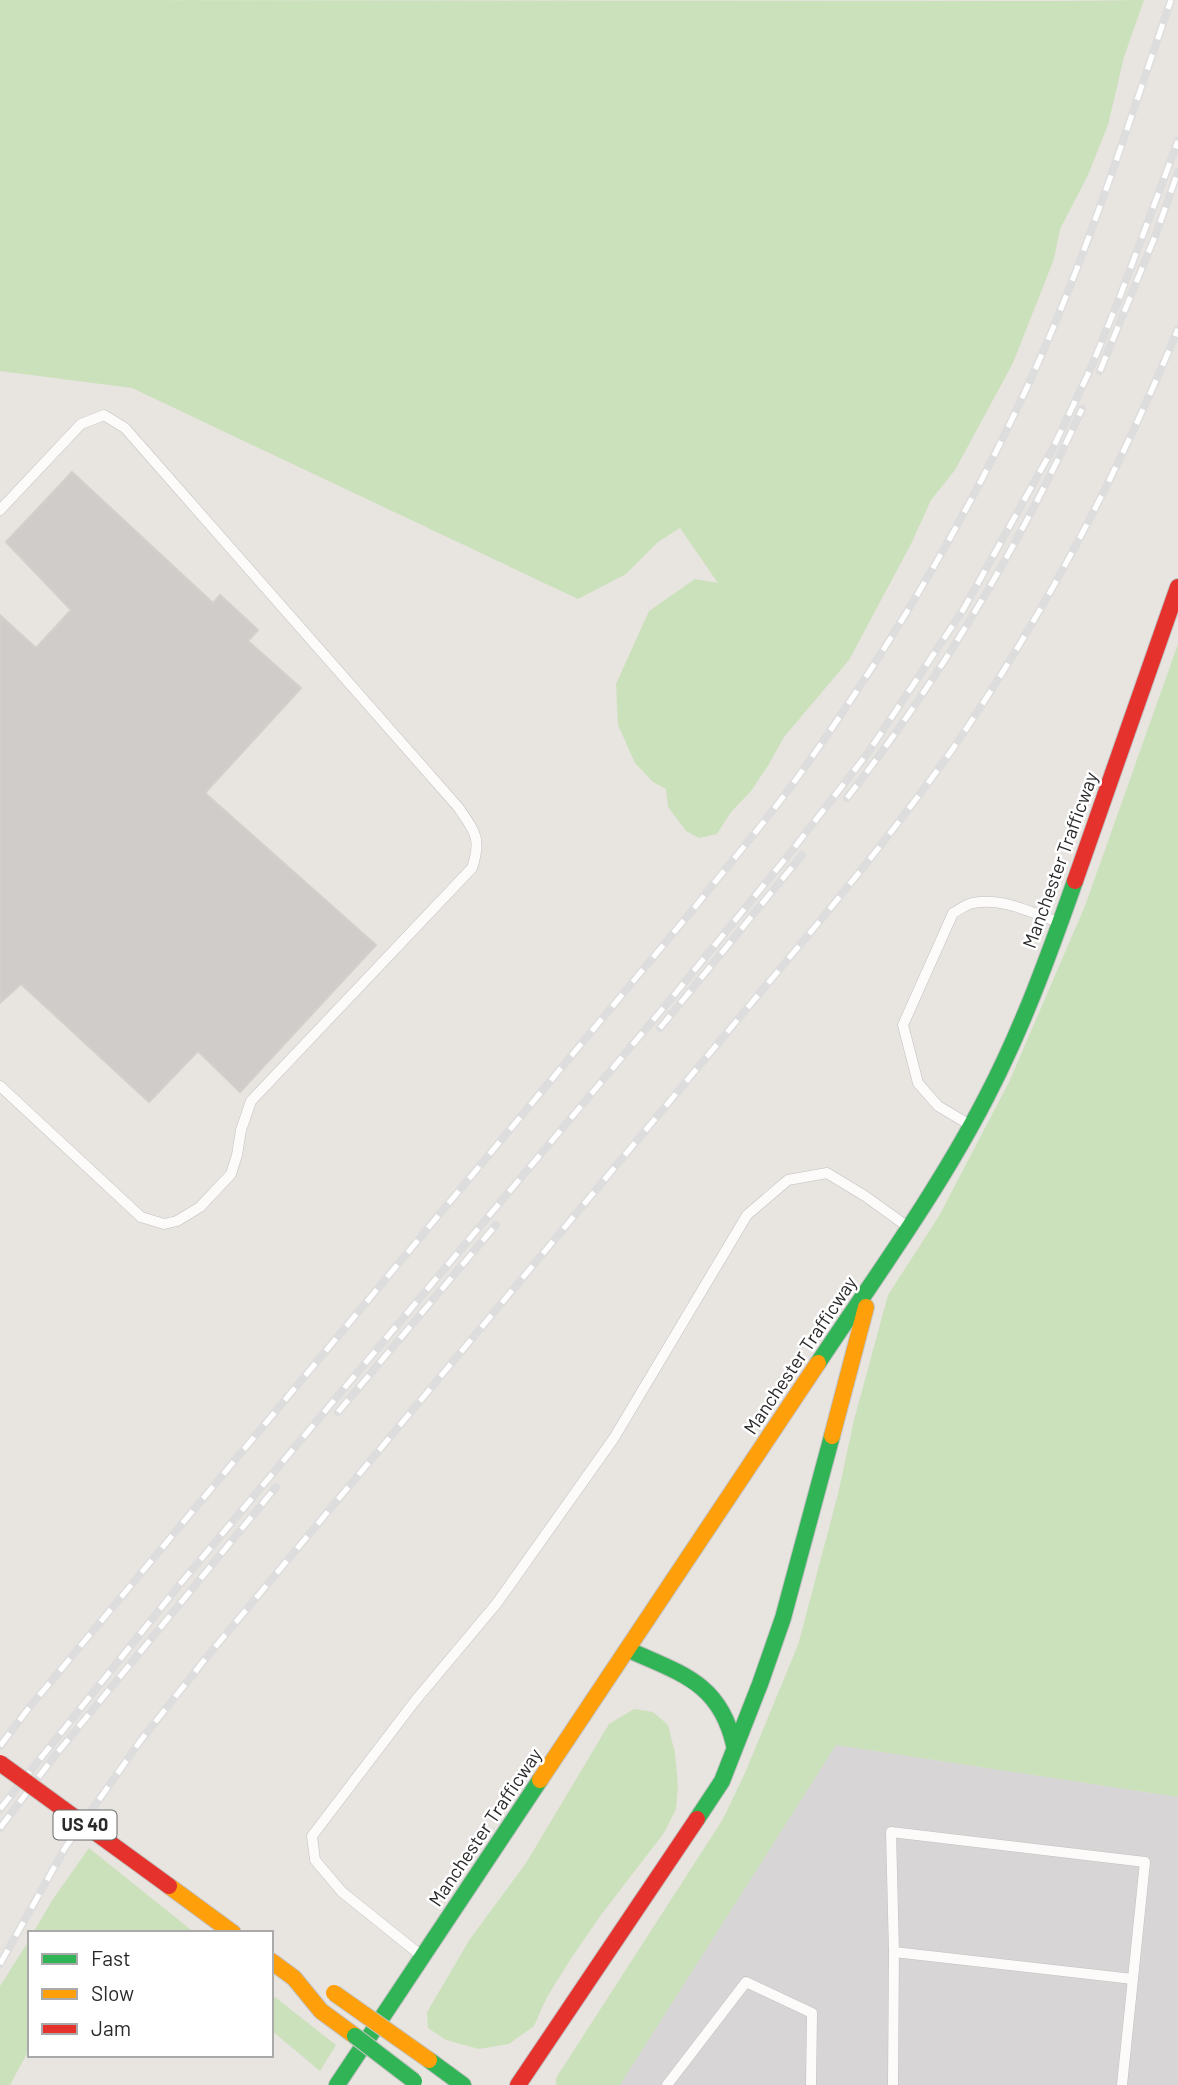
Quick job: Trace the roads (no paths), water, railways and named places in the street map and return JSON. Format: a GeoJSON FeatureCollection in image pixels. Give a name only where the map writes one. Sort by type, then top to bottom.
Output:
{"type":"FeatureCollection","features":[{"type":"Feature","properties":{"kind":"main road","name":"Manchester Trafficway"},"geometry":{"type":"LineString","coordinates":[[337,2085],[872,1286],[971,1125],[1017,1032],[1060,923],[1178,587]]}},
{"type":"Feature","properties":{"kind":"main road"},"geometry":{"type":"LineString","coordinates":[[518,2085],[722,1781],[783,1618],[872,1286]]}},
{"type":"Feature","properties":{"kind":"main road"},"geometry":{"type":"LineString","coordinates":[[629,1650],[693,1681],[713,1697],[727,1717],[734,1745]]}},
{"type":"Feature","properties":{"kind":"main road","name":"US 40"},"geometry":{"type":"LineString","coordinates":[[0,1763],[230,1931]]}},
{"type":"Feature","properties":{"kind":"main road"},"geometry":{"type":"LineString","coordinates":[[273,1962],[294,1978],[321,2011],[417,2083]]}},
{"type":"Feature","properties":{"kind":"main road"},"geometry":{"type":"LineString","coordinates":[[294,1978],[334,1993],[463,2085]]}},
{"type":"Feature","properties":{"kind":"lane"},"geometry":{"type":"LineString","coordinates":[[0,510],[81,424],[104,415],[125,428],[458,807],[474,830],[478,849],[472,868],[251,1101],[231,1174],[200,1207],[177,1221],[164,1224],[141,1216],[0,1086]]}},
{"type":"Feature","properties":{"kind":"lane"},"geometry":{"type":"LineString","coordinates":[[971,1125],[938,1106],[918,1083],[903,1026],[947,925],[953,913],[971,903],[993,902],[1025,909],[1060,923]]}},
{"type":"Feature","properties":{"kind":"lane"},"geometry":{"type":"LineString","coordinates":[[423,1957],[342,1892],[315,1860],[312,1836],[415,1701],[497,1603],[614,1438],[747,1215],[788,1180],[827,1173],[909,1228]]}},
{"type":"Feature","properties":{"kind":"lane"},"geometry":{"type":"LineString","coordinates":[[893,2085],[891,1832],[1145,1862],[1122,2085]]}},
{"type":"Feature","properties":{"kind":"lane"},"geometry":{"type":"LineString","coordinates":[[894,1952],[1133,1979]]}},
{"type":"Feature","properties":{"kind":"lane"},"geometry":{"type":"LineString","coordinates":[[667,2085],[746,1982],[812,2013],[811,2085]]}},
{"type":"Feature","properties":{"kind":"railway"},"geometry":{"type":"LineString","coordinates":[[0,1746],[695,907],[775,808],[866,678],[956,528],[1034,372],[1090,235],[1171,0]]}},
{"type":"Feature","properties":{"kind":"railway"},"geometry":{"type":"LineString","coordinates":[[0,1809],[180,1584],[675,994],[867,754],[963,610],[1052,450],[1090,370],[1119,299],[1178,141]]}},
{"type":"Feature","properties":{"kind":"railway"},"geometry":{"type":"LineString","coordinates":[[1100,371],[1156,234],[1178,172]]}},
{"type":"Feature","properties":{"kind":"railway"},"geometry":{"type":"LineString","coordinates":[[0,1964],[65,1848],[141,1740],[206,1658],[819,922],[952,750],[1017,649],[1076,545],[1130,438],[1178,329]]}},
{"type":"Feature","properties":{"kind":"railway"},"geometry":{"type":"LineString","coordinates":[[847,798],[914,706],[976,610],[1032,511],[1082,409]]}},
{"type":"Feature","properties":{"kind":"railway"},"geometry":{"type":"LineString","coordinates":[[660,1028],[802,855]]}},
{"type":"Feature","properties":{"kind":"railway"},"geometry":{"type":"LineString","coordinates":[[338,1412],[496,1225]]}},
{"type":"Feature","properties":{"kind":"railway"},"geometry":{"type":"LineString","coordinates":[[0,1828],[53,1758],[276,1487]]}}]}
